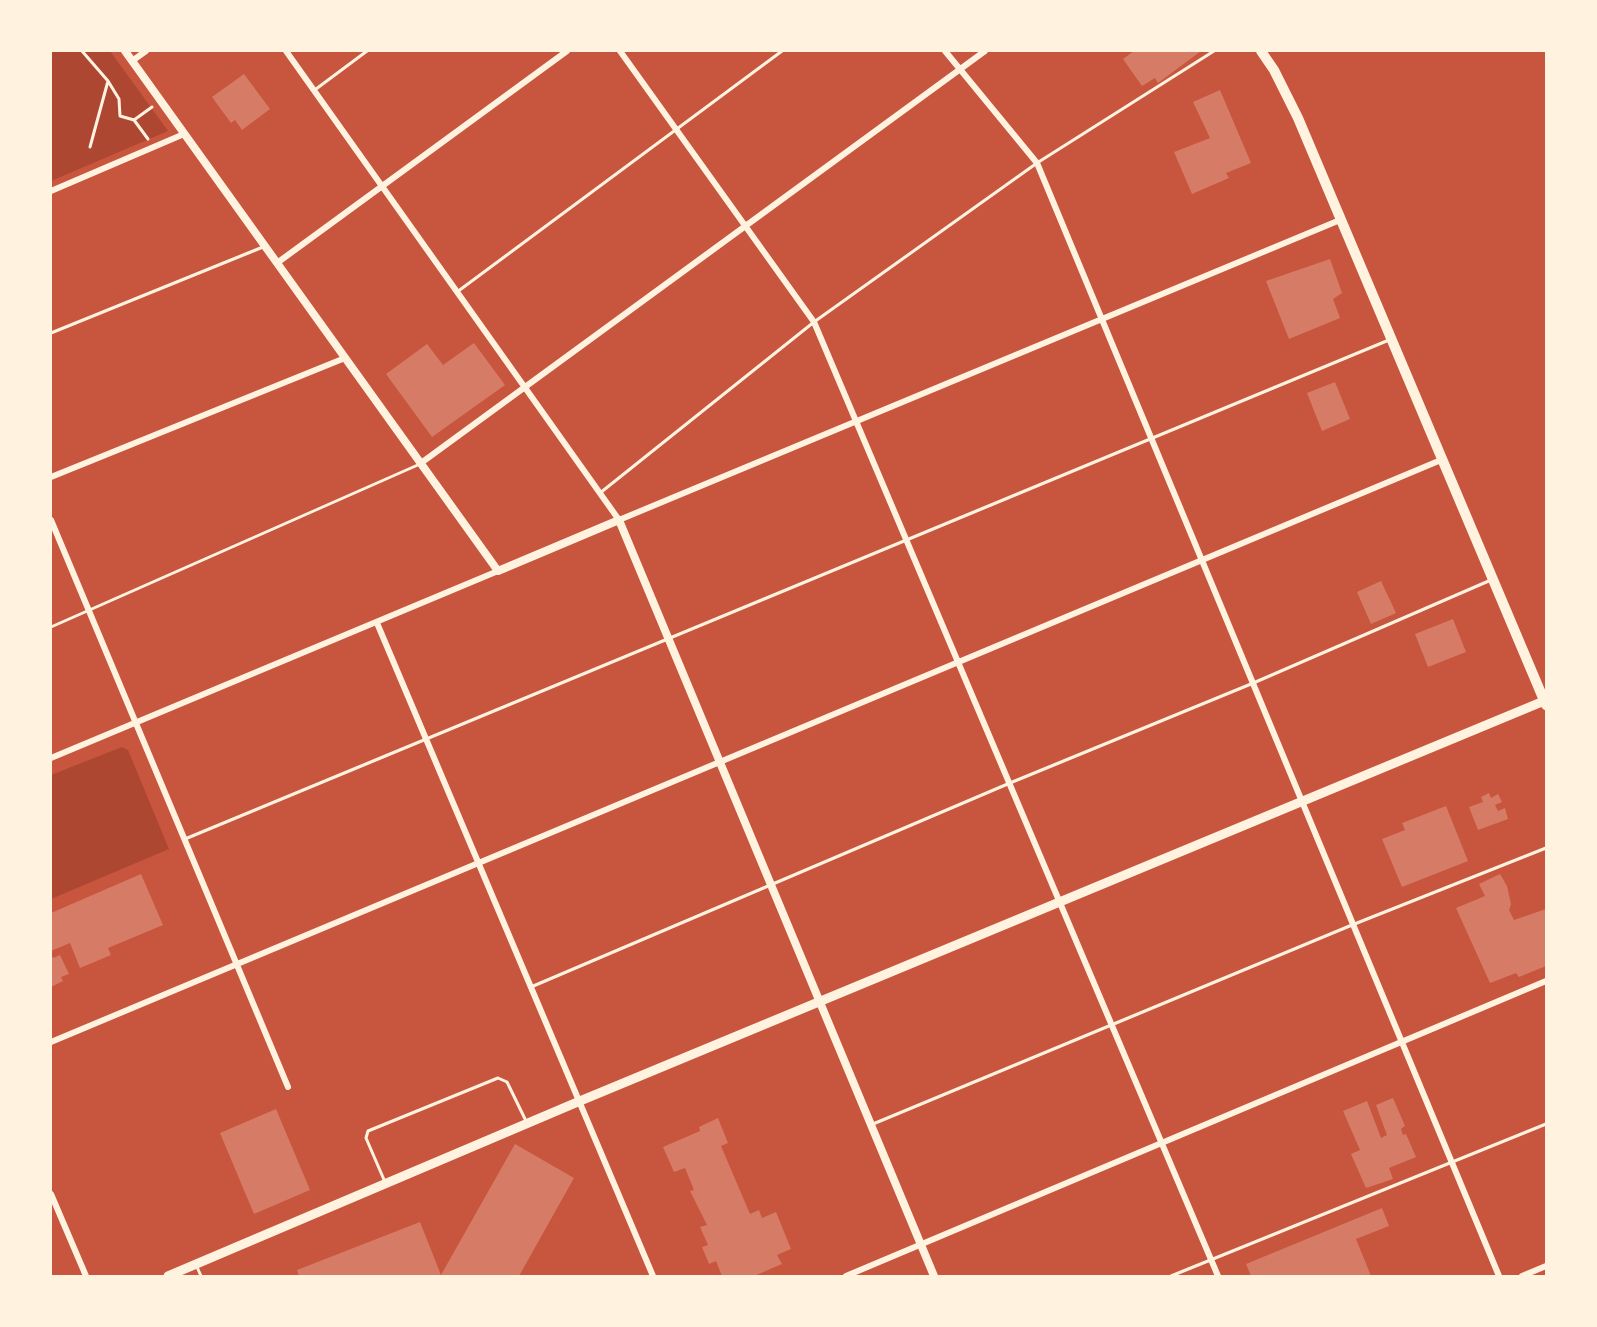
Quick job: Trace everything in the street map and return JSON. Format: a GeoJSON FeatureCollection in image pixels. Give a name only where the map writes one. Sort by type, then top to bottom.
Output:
{"type":"FeatureCollection","features":[{"type":"Feature","properties":{"kind":"main road"},"geometry":{"type":"LineString","coordinates":[[168,1276],[580,1101],[820,1003],[1300,801],[1546,702],[1390,340],[1298,118],[1274,70],[1261,51]]}},
{"type":"Feature","properties":{"kind":"street"},"geometry":{"type":"LineString","coordinates":[[125,51],[498,571]]}},
{"type":"Feature","properties":{"kind":"street"},"geometry":{"type":"LineString","coordinates":[[132,61],[146,51]]}},
{"type":"Feature","properties":{"kind":"street"},"geometry":{"type":"LineString","coordinates":[[286,51],[619,520],[934,1276]]}},
{"type":"Feature","properties":{"kind":"street"},"geometry":{"type":"LineString","coordinates":[[277,263],[567,51]]}},
{"type":"Feature","properties":{"kind":"street"},"geometry":{"type":"LineString","coordinates":[[620,51],[814,322],[1218,1276]]}},
{"type":"Feature","properties":{"kind":"street"},"geometry":{"type":"LineString","coordinates":[[945,51],[1037,163],[1251,684],[1499,1276]]}},
{"type":"Feature","properties":{"kind":"street"},"geometry":{"type":"LineString","coordinates":[[421,463],[985,51]]}},
{"type":"Feature","properties":{"kind":"street"},"geometry":{"type":"LineString","coordinates":[[51,191],[184,134]]}},
{"type":"Feature","properties":{"kind":"street"},"geometry":{"type":"LineString","coordinates":[[51,758],[857,422],[1100,318],[1340,220]]}},
{"type":"Feature","properties":{"kind":"street"},"geometry":{"type":"LineString","coordinates":[[51,477],[345,358]]}},
{"type":"Feature","properties":{"kind":"street"},"geometry":{"type":"LineString","coordinates":[[51,1042],[1441,460]]}},
{"type":"Feature","properties":{"kind":"street"},"geometry":{"type":"LineString","coordinates":[[51,520],[288,1087]]}},
{"type":"Feature","properties":{"kind":"street"},"geometry":{"type":"LineString","coordinates":[[377,623],[653,1276]]}},
{"type":"Feature","properties":{"kind":"street"},"geometry":{"type":"LineString","coordinates":[[846,1276],[1546,981]]}},
{"type":"Feature","properties":{"kind":"street"},"geometry":{"type":"LineString","coordinates":[[51,1194],[86,1276]]}},
{"type":"Feature","properties":{"kind":"street"},"geometry":{"type":"LineString","coordinates":[[1522,1276],[1546,1266]]}},
{"type":"Feature","properties":{"kind":"lane"},"geometry":{"type":"LineString","coordinates":[[314,91],[367,51]]}},
{"type":"Feature","properties":{"kind":"lane"},"geometry":{"type":"LineString","coordinates":[[457,292],[782,51]]}},
{"type":"Feature","properties":{"kind":"lane"},"geometry":{"type":"LineString","coordinates":[[600,493],[814,322],[1037,163],[1214,51]]}},
{"type":"Feature","properties":{"kind":"lane"},"geometry":{"type":"LineString","coordinates":[[51,333],[265,246]]}},
{"type":"Feature","properties":{"kind":"lane"},"geometry":{"type":"LineString","coordinates":[[185,839],[669,640],[1149,437],[1390,340]]}},
{"type":"Feature","properties":{"kind":"lane"},"geometry":{"type":"LineString","coordinates":[[51,627],[90,612],[421,463]]}},
{"type":"Feature","properties":{"kind":"lane"},"geometry":{"type":"LineString","coordinates":[[531,987],[1010,783],[1251,684],[1492,579]]}},
{"type":"Feature","properties":{"kind":"lane"},"geometry":{"type":"LineString","coordinates":[[871,1125],[1352,925],[1546,848]]}},
{"type":"Feature","properties":{"kind":"lane"},"geometry":{"type":"LineString","coordinates":[[386,1184],[366,1138],[368,1131],[498,1078],[507,1082],[527,1124]]}},
{"type":"Feature","properties":{"kind":"lane"},"geometry":{"type":"LineString","coordinates":[[1171,1276],[1546,1124]]}},
{"type":"Feature","properties":{"kind":"lane"},"geometry":{"type":"LineString","coordinates":[[196,1264],[201,1276]]}},
{"type":"Feature","properties":{"kind":"path"},"geometry":{"type":"LineString","coordinates":[[82,51],[108,81],[119,99],[120,116],[134,120],[154,147]]}},
{"type":"Feature","properties":{"kind":"path"},"geometry":{"type":"LineString","coordinates":[[90,147],[108,81]]}},
{"type":"Feature","properties":{"kind":"path"},"geometry":{"type":"LineString","coordinates":[[134,120],[161,101]]}},
{"type":"Feature","properties":{"kind":"shaded area"},"geometry":{"type":"Polygon","coordinates":[[[51,51],[110,51],[168,131],[51,181],[51,51]]]}},
{"type":"Feature","properties":{"kind":"shaded area"},"geometry":{"type":"Polygon","coordinates":[[[122,747],[128,750],[169,849],[51,899],[51,775],[122,747]]]}},
{"type":"Feature","properties":{"kind":"building"},"geometry":{"type":"Polygon","coordinates":[[[1134,51],[1201,51],[1158,83],[1155,78],[1142,86],[1123,59],[1134,51]]]}},
{"type":"Feature","properties":{"kind":"building"},"geometry":{"type":"Polygon","coordinates":[[[244,74],[270,109],[242,130],[235,120],[231,123],[212,97],[244,74]]]}},
{"type":"Feature","properties":{"kind":"building"},"geometry":{"type":"Polygon","coordinates":[[[1220,90],[1251,163],[1226,173],[1229,178],[1192,194],[1174,152],[1210,138],[1193,102],[1220,90]]]}},
{"type":"Feature","properties":{"kind":"building"},"geometry":{"type":"Polygon","coordinates":[[[1330,259],[1342,293],[1333,299],[1340,318],[1289,339],[1266,281],[1330,259]]]}},
{"type":"Feature","properties":{"kind":"building"},"geometry":{"type":"Polygon","coordinates":[[[474,343],[505,385],[432,437],[386,374],[427,344],[443,365],[474,343]]]}},
{"type":"Feature","properties":{"kind":"building"},"geometry":{"type":"Polygon","coordinates":[[[1335,382],[1350,419],[1322,431],[1307,393],[1335,382]]]}},
{"type":"Feature","properties":{"kind":"building"},"geometry":{"type":"Polygon","coordinates":[[[1381,581],[1396,613],[1371,624],[1357,592],[1381,581]]]}},
{"type":"Feature","properties":{"kind":"building"},"geometry":{"type":"Polygon","coordinates":[[[1453,619],[1466,652],[1428,667],[1415,634],[1453,619]]]}},
{"type":"Feature","properties":{"kind":"building"},"geometry":{"type":"Polygon","coordinates":[[[1489,793],[1491,798],[1498,794],[1502,802],[1495,805],[1498,811],[1505,808],[1508,819],[1478,830],[1469,807],[1483,802],[1481,797],[1489,793]]]}},
{"type":"Feature","properties":{"kind":"building"},"geometry":{"type":"Polygon","coordinates":[[[1446,806],[1468,861],[1402,887],[1382,839],[1405,830],[1402,823],[1446,806]]]}},
{"type":"Feature","properties":{"kind":"building"},"geometry":{"type":"Polygon","coordinates":[[[141,874],[163,925],[108,948],[111,955],[80,968],[70,943],[51,951],[51,913],[141,874]]]}},
{"type":"Feature","properties":{"kind":"building"},"geometry":{"type":"Polygon","coordinates":[[[1500,874],[1507,886],[1511,904],[1509,910],[1514,920],[1546,909],[1546,966],[1519,977],[1516,973],[1490,983],[1456,908],[1485,896],[1479,884],[1500,874]]]}},
{"type":"Feature","properties":{"kind":"building"},"geometry":{"type":"Polygon","coordinates":[[[51,954],[53,958],[60,955],[69,974],[61,977],[63,981],[51,987],[51,954]]]}},
{"type":"Feature","properties":{"kind":"building"},"geometry":{"type":"Polygon","coordinates":[[[1393,1098],[1405,1126],[1401,1129],[1403,1135],[1406,1134],[1416,1157],[1389,1168],[1393,1179],[1366,1188],[1351,1154],[1360,1150],[1343,1111],[1367,1101],[1381,1138],[1387,1135],[1376,1105],[1393,1098]]]}},
{"type":"Feature","properties":{"kind":"building"},"geometry":{"type":"Polygon","coordinates":[[[276,1109],[310,1190],[254,1214],[220,1133],[276,1109]]]}},
{"type":"Feature","properties":{"kind":"building"},"geometry":{"type":"Polygon","coordinates":[[[718,1118],[728,1143],[721,1146],[750,1214],[759,1210],[762,1218],[776,1212],[791,1249],[777,1255],[782,1264],[754,1276],[722,1276],[716,1261],[709,1264],[702,1247],[708,1245],[700,1227],[707,1225],[690,1191],[694,1190],[685,1168],[674,1172],[663,1147],[700,1131],[699,1127],[718,1118]]]}},
{"type":"Feature","properties":{"kind":"building"},"geometry":{"type":"Polygon","coordinates":[[[515,1144],[574,1178],[519,1276],[299,1276],[297,1270],[420,1222],[441,1275],[515,1144]]]}},
{"type":"Feature","properties":{"kind":"building"},"geometry":{"type":"Polygon","coordinates":[[[1382,1208],[1389,1226],[1356,1239],[1371,1276],[1251,1276],[1246,1264],[1382,1208]]]}}]}
